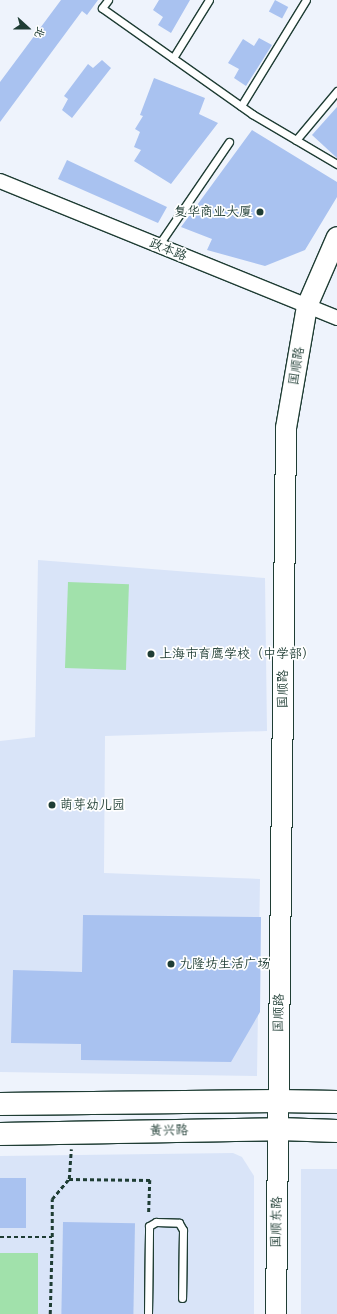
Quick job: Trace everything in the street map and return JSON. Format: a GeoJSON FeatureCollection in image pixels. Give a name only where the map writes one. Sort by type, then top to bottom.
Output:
{"type":"FeatureCollection","features":[{"type":"Feature","properties":{"kind":"main road"},"geometry":{"type":"LineString","coordinates":[[0,1104],[277,1100],[337,1102]]}},
{"type":"Feature","properties":{"kind":"main road","name":"黄兴路"},"geometry":{"type":"LineString","coordinates":[[0,1134],[279,1130],[337,1131]]}},
{"type":"Feature","properties":{"kind":"street","name":"政本路"},"geometry":{"type":"LineString","coordinates":[[0,181],[337,318]]}},
{"type":"Feature","properties":{"kind":"street","name":"国顺路"},"geometry":{"type":"LineString","coordinates":[[279,1130],[277,1100],[286,428],[306,306],[326,257],[337,237]]}},
{"type":"Feature","properties":{"kind":"street","name":"国顺东路"},"geometry":{"type":"LineString","coordinates":[[276,1314],[279,1130]]}},
{"type":"Feature","properties":{"kind":"lane"},"geometry":{"type":"LineString","coordinates":[[108,0],[102,8],[241,106],[337,164]]}},
{"type":"Feature","properties":{"kind":"lane"},"geometry":{"type":"LineString","coordinates":[[173,58],[209,0]]}},
{"type":"Feature","properties":{"kind":"lane"},"geometry":{"type":"LineString","coordinates":[[241,106],[306,0]]}},
{"type":"Feature","properties":{"kind":"lane"},"geometry":{"type":"LineString","coordinates":[[296,140],[337,91]]}},
{"type":"Feature","properties":{"kind":"lane"},"geometry":{"type":"LineString","coordinates":[[158,246],[229,142]]}},
{"type":"Feature","properties":{"kind":"lane"},"geometry":{"type":"LineString","coordinates":[[148,1314],[149,1226],[156,1222],[179,1223],[183,1230],[182,1298]]}},
{"type":"Feature","properties":{"kind":"path"},"geometry":{"type":"LineString","coordinates":[[50,1314],[52,1199],[69,1179],[71,1133]]}},
{"type":"Feature","properties":{"kind":"path"},"geometry":{"type":"LineString","coordinates":[[69,1179],[150,1180],[149,1226]]}},
{"type":"Feature","properties":{"kind":"path"},"geometry":{"type":"LineString","coordinates":[[0,1237],[52,1237]]}},
{"type":"Feature","properties":{"kind":"shaded area"},"geometry":{"type":"Polygon","coordinates":[[[38,560],[265,578],[267,731],[105,736],[104,873],[260,879],[257,1076],[0,1072],[0,741],[35,737],[38,560]]]}},
{"type":"Feature","properties":{"kind":"shaded area"},"geometry":{"type":"Polygon","coordinates":[[[233,1153],[242,1157],[254,1176],[254,1314],[0,1314],[0,1156],[233,1153]]]}},
{"type":"Feature","properties":{"kind":"shaded area"},"geometry":{"type":"Polygon","coordinates":[[[301,1169],[337,1169],[337,1314],[301,1314],[301,1169]]]}},
{"type":"Feature","properties":{"kind":"green space"},"geometry":{"type":"Polygon","coordinates":[[[68,582],[129,584],[126,670],[65,668],[68,582]]]}},
{"type":"Feature","properties":{"kind":"green space"},"geometry":{"type":"Polygon","coordinates":[[[0,1253],[38,1253],[38,1314],[0,1314],[0,1253]]]}},
{"type":"Feature","properties":{"kind":"building"},"geometry":{"type":"Polygon","coordinates":[[[61,0],[98,0],[87,15],[82,11],[0,122],[0,82],[61,0]]]}},
{"type":"Feature","properties":{"kind":"building"},"geometry":{"type":"Polygon","coordinates":[[[159,0],[190,0],[171,33],[158,25],[163,17],[153,10],[159,0]]]}},
{"type":"Feature","properties":{"kind":"building"},"geometry":{"type":"Polygon","coordinates":[[[275,0],[288,7],[282,19],[269,11],[275,0]]]}},
{"type":"Feature","properties":{"kind":"building"},"geometry":{"type":"Polygon","coordinates":[[[259,38],[272,45],[246,86],[234,78],[239,69],[228,63],[243,39],[254,46],[259,38]]]}},
{"type":"Feature","properties":{"kind":"building"},"geometry":{"type":"Polygon","coordinates":[[[102,60],[111,68],[72,118],[62,110],[68,99],[64,96],[88,64],[93,68],[102,60]]]}},
{"type":"Feature","properties":{"kind":"building"},"geometry":{"type":"Polygon","coordinates":[[[154,78],[205,98],[199,114],[218,123],[171,184],[134,161],[141,150],[134,147],[140,132],[135,129],[143,116],[140,115],[154,78]]]}},
{"type":"Feature","properties":{"kind":"building"},"geometry":{"type":"Polygon","coordinates":[[[337,107],[337,158],[312,135],[337,107]]]}},
{"type":"Feature","properties":{"kind":"building","name":"复华商业大厦"},"geometry":{"type":"Polygon","coordinates":[[[252,130],[337,182],[337,197],[305,250],[265,266],[207,250],[212,239],[181,227],[252,130]]]}},
{"type":"Feature","properties":{"kind":"building"},"geometry":{"type":"Polygon","coordinates":[[[67,160],[167,207],[158,223],[58,179],[67,160]]]}},
{"type":"Feature","properties":{"kind":"building","name":"九隆坊生活广场"},"geometry":{"type":"Polygon","coordinates":[[[83,915],[261,917],[260,1012],[231,1062],[81,1060],[81,1044],[11,1043],[13,970],[82,972],[83,915]]]}},
{"type":"Feature","properties":{"kind":"building"},"geometry":{"type":"Polygon","coordinates":[[[0,1178],[26,1178],[26,1228],[0,1228],[0,1178]]]}},
{"type":"Feature","properties":{"kind":"building"},"geometry":{"type":"Polygon","coordinates":[[[63,1222],[135,1223],[133,1314],[61,1314],[63,1222]]]}},
{"type":"Feature","properties":{"kind":"place","name":"复华商业大厦"},"geometry":{"type":"Point","coordinates":[260,212]}},
{"type":"Feature","properties":{"kind":"place","name":"上海市育鹰学校（中学部）"},"geometry":{"type":"Point","coordinates":[151,654]}},
{"type":"Feature","properties":{"kind":"place","name":"萌芽幼儿园"},"geometry":{"type":"Point","coordinates":[52,805]}},
{"type":"Feature","properties":{"kind":"place","name":"九隆坊生活广场"},"geometry":{"type":"Point","coordinates":[171,964]}}]}
